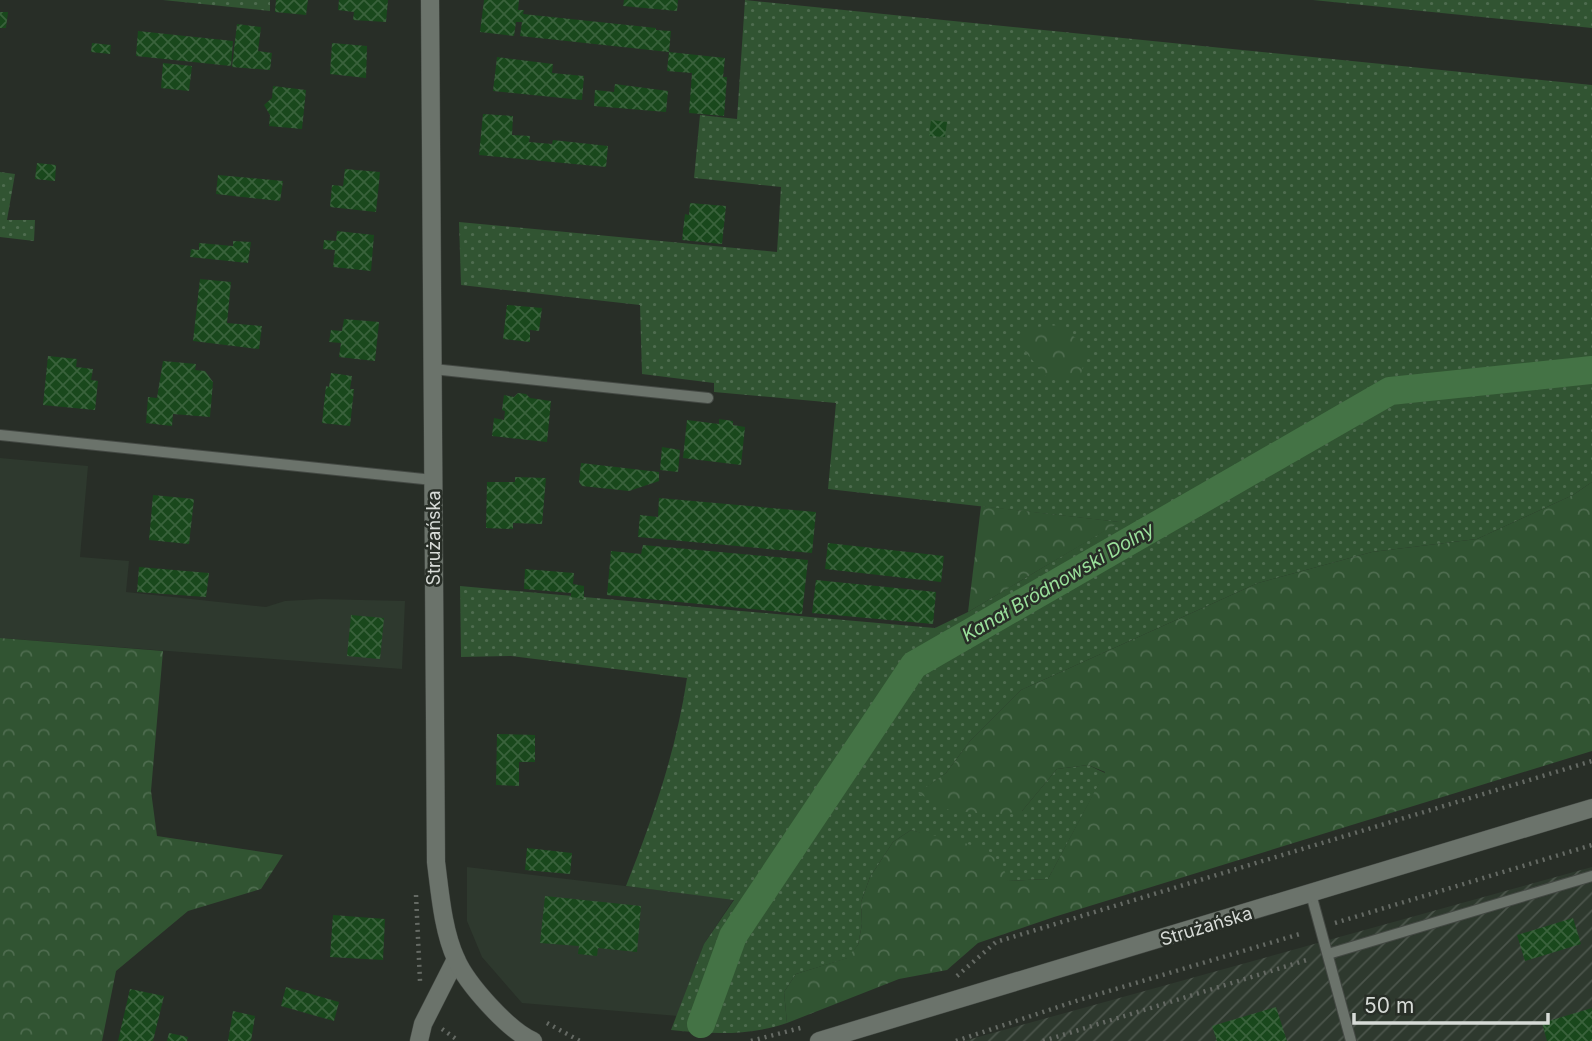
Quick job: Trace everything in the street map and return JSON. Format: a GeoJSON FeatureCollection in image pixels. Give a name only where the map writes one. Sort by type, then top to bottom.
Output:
{"type":"FeatureCollection","features":[{"type":"Feature","properties":{"kind":"main road","name":"Strużańska"},"geometry":{"type":"LineString","coordinates":[[430,0],[436,862],[443,911],[456,959],[486,1002],[522,1036],[533,1041]]}},
{"type":"Feature","properties":{"kind":"main road","name":"Strużańska"},"geometry":{"type":"LineString","coordinates":[[819,1041],[1592,808]]}},
{"type":"Feature","properties":{"kind":"main road"},"geometry":{"type":"LineString","coordinates":[[419,1041],[423,1024],[456,959]]}},
{"type":"Feature","properties":{"kind":"lane"},"geometry":{"type":"LineString","coordinates":[[433,369],[708,398]]}},
{"type":"Feature","properties":{"kind":"lane"},"geometry":{"type":"LineString","coordinates":[[0,435],[433,480]]}},
{"type":"Feature","properties":{"kind":"lane"},"geometry":{"type":"LineString","coordinates":[[1328,954],[1592,876]]}},
{"type":"Feature","properties":{"kind":"lane"},"geometry":{"type":"LineString","coordinates":[[1311,894],[1351,1041]]}},
{"type":"Feature","properties":{"kind":"path"},"geometry":{"type":"LineString","coordinates":[[948,983],[996,942],[1592,761]]}},
{"type":"Feature","properties":{"kind":"path"},"geometry":{"type":"LineString","coordinates":[[1042,1041],[1328,954]]}},
{"type":"Feature","properties":{"kind":"path"},"geometry":{"type":"LineString","coordinates":[[956,1041],[1079,1000]]}},
{"type":"Feature","properties":{"kind":"path"},"geometry":{"type":"LineString","coordinates":[[546,1023],[580,1041]]}},
{"type":"Feature","properties":{"kind":"path"},"geometry":{"type":"LineString","coordinates":[[751,1041],[805,1027]]}},
{"type":"Feature","properties":{"kind":"shaded area"},"geometry":{"type":"Polygon","coordinates":[[[0,458],[88,466],[80,557],[129,561],[126,592],[266,607],[285,601],[320,599],[405,601],[402,669],[0,638],[0,458]]]}},
{"type":"Feature","properties":{"kind":"shaded area"},"geometry":{"type":"Polygon","coordinates":[[[467,867],[734,899],[704,944],[678,1016],[522,1003],[482,957],[467,921],[467,867]]]}},
{"type":"Feature","properties":{"kind":"shaded area"},"geometry":{"type":"Polygon","coordinates":[[[1592,867],[1592,1041],[964,1041],[1592,867]]]}},
{"type":"Feature","properties":{"kind":"green space"},"geometry":{"type":"Polygon","coordinates":[[[163,0],[270,0],[270,11],[163,0]]]}},
{"type":"Feature","properties":{"kind":"green space"},"geometry":{"type":"Polygon","coordinates":[[[745,0],[1592,85],[1592,482],[1573,495],[1477,539],[1372,552],[1258,583],[1021,690],[970,741],[946,773],[919,793],[1022,811],[1057,769],[1088,765],[1105,773],[1048,879],[1008,881],[930,836],[911,830],[893,842],[870,877],[861,902],[862,924],[858,945],[848,958],[796,974],[784,992],[787,1023],[744,1032],[715,1033],[671,1030],[704,944],[734,900],[626,886],[662,784],[677,732],[687,678],[511,656],[461,657],[460,586],[935,628],[968,612],[1119,522],[828,489],[836,403],[714,392],[714,383],[642,374],[640,305],[461,285],[459,222],[777,252],[781,187],[694,178],[700,115],[737,119],[745,0]]]}},
{"type":"Feature","properties":{"kind":"green space"},"geometry":{"type":"Polygon","coordinates":[[[1313,0],[1592,0],[1592,28],[1313,0]]]}},
{"type":"Feature","properties":{"kind":"green space"},"geometry":{"type":"Polygon","coordinates":[[[0,172],[15,174],[7,220],[35,220],[34,241],[0,237],[0,172]]]}},
{"type":"Feature","properties":{"kind":"green space"},"geometry":{"type":"Polygon","coordinates":[[[1054,325],[1083,342],[1085,359],[1079,381],[1048,379],[1014,338],[1030,328],[1054,325]]]}},
{"type":"Feature","properties":{"kind":"green space"},"geometry":{"type":"Polygon","coordinates":[[[1592,482],[1592,751],[1054,917],[978,943],[947,970],[899,979],[787,1023],[784,992],[796,974],[847,958],[858,945],[862,924],[861,902],[870,877],[893,842],[911,830],[982,850],[1003,868],[1008,881],[1048,879],[1105,772],[1088,765],[1057,769],[1022,811],[995,815],[949,810],[918,793],[946,773],[970,741],[1021,690],[1258,583],[1372,552],[1477,539],[1573,495],[1592,482]]]}},
{"type":"Feature","properties":{"kind":"green space"},"geometry":{"type":"Polygon","coordinates":[[[981,506],[1120,522],[968,612],[981,506]]]}},
{"type":"Feature","properties":{"kind":"green space"},"geometry":{"type":"Polygon","coordinates":[[[0,638],[163,651],[151,791],[157,836],[283,855],[261,889],[188,911],[116,971],[102,1041],[0,1041],[0,638]]]}},
{"type":"Feature","properties":{"kind":"building"},"geometry":{"type":"Polygon","coordinates":[[[276,0],[308,0],[306,15],[275,12],[276,0]]]}},
{"type":"Feature","properties":{"kind":"building"},"geometry":{"type":"Polygon","coordinates":[[[339,0],[388,0],[386,22],[353,20],[354,12],[338,10],[339,0]]]}},
{"type":"Feature","properties":{"kind":"building"},"geometry":{"type":"Polygon","coordinates":[[[484,0],[519,0],[518,10],[524,10],[523,14],[671,31],[669,52],[520,36],[522,22],[516,22],[514,36],[480,32],[484,0]]]}},
{"type":"Feature","properties":{"kind":"building"},"geometry":{"type":"Polygon","coordinates":[[[624,0],[678,0],[677,11],[623,6],[624,0]]]}},
{"type":"Feature","properties":{"kind":"building"},"geometry":{"type":"Polygon","coordinates":[[[0,12],[8,12],[6,28],[0,28],[0,12]]]}},
{"type":"Feature","properties":{"kind":"building"},"geometry":{"type":"Polygon","coordinates":[[[237,24],[261,27],[258,51],[272,53],[270,70],[232,67],[237,24]]]}},
{"type":"Feature","properties":{"kind":"building"},"geometry":{"type":"Polygon","coordinates":[[[138,31],[233,41],[231,66],[136,56],[138,31]]]}},
{"type":"Feature","properties":{"kind":"building"},"geometry":{"type":"Polygon","coordinates":[[[92,43],[111,45],[110,54],[91,52],[92,43]]]}},
{"type":"Feature","properties":{"kind":"building"},"geometry":{"type":"Polygon","coordinates":[[[332,43],[367,46],[366,78],[330,74],[332,43]]]}},
{"type":"Feature","properties":{"kind":"building"},"geometry":{"type":"Polygon","coordinates":[[[669,52],[725,58],[723,77],[727,77],[724,116],[689,113],[692,73],[667,71],[669,52]]]}},
{"type":"Feature","properties":{"kind":"building"},"geometry":{"type":"Polygon","coordinates":[[[497,57],[553,64],[552,73],[584,76],[582,100],[493,91],[497,57]]]}},
{"type":"Feature","properties":{"kind":"building"},"geometry":{"type":"Polygon","coordinates":[[[163,63],[192,66],[189,91],[161,88],[163,63]]]}},
{"type":"Feature","properties":{"kind":"building"},"geometry":{"type":"Polygon","coordinates":[[[615,84],[668,91],[666,112],[594,106],[595,90],[614,92],[615,84]]]}},
{"type":"Feature","properties":{"kind":"building"},"geometry":{"type":"Polygon","coordinates":[[[273,86],[306,90],[302,129],[269,126],[270,115],[264,105],[272,98],[273,86]]]}},
{"type":"Feature","properties":{"kind":"building"},"geometry":{"type":"Polygon","coordinates":[[[483,114],[513,116],[512,135],[530,136],[529,142],[552,144],[553,140],[608,146],[606,167],[479,155],[483,114]]]}},
{"type":"Feature","properties":{"kind":"building"},"geometry":{"type":"Polygon","coordinates":[[[931,120],[947,122],[945,137],[929,136],[931,120]]]}},
{"type":"Feature","properties":{"kind":"building"},"geometry":{"type":"Polygon","coordinates":[[[37,163],[56,165],[55,181],[35,179],[37,163]]]}},
{"type":"Feature","properties":{"kind":"building"},"geometry":{"type":"Polygon","coordinates":[[[345,169],[380,172],[376,212],[330,207],[332,185],[343,186],[345,169]]]}},
{"type":"Feature","properties":{"kind":"building"},"geometry":{"type":"Polygon","coordinates":[[[218,175],[283,181],[280,201],[216,194],[218,175]]]}},
{"type":"Feature","properties":{"kind":"building"},"geometry":{"type":"Polygon","coordinates":[[[690,203],[726,206],[722,244],[682,240],[685,214],[689,215],[690,203]]]}},
{"type":"Feature","properties":{"kind":"building"},"geometry":{"type":"Polygon","coordinates":[[[337,231],[374,235],[371,271],[333,267],[335,250],[323,249],[324,240],[336,241],[337,231]]]}},
{"type":"Feature","properties":{"kind":"building"},"geometry":{"type":"Polygon","coordinates":[[[233,241],[251,242],[248,263],[190,257],[191,249],[199,250],[199,243],[233,246],[233,241]]]}},
{"type":"Feature","properties":{"kind":"building"},"geometry":{"type":"Polygon","coordinates":[[[200,279],[231,282],[227,323],[262,326],[259,349],[193,341],[200,279]]]}},
{"type":"Feature","properties":{"kind":"building"},"geometry":{"type":"Polygon","coordinates":[[[507,305],[542,308],[539,331],[530,330],[530,342],[503,339],[507,305]]]}},
{"type":"Feature","properties":{"kind":"building"},"geometry":{"type":"Polygon","coordinates":[[[344,319],[379,322],[375,361],[339,357],[341,343],[329,342],[331,330],[342,331],[344,319]]]}},
{"type":"Feature","properties":{"kind":"building"},"geometry":{"type":"Polygon","coordinates":[[[48,356],[77,359],[76,367],[93,369],[91,380],[98,381],[95,410],[43,405],[48,356]]]}},
{"type":"Feature","properties":{"kind":"building"},"geometry":{"type":"Polygon","coordinates":[[[163,361],[196,364],[195,370],[205,371],[213,382],[210,417],[173,414],[172,426],[146,423],[148,397],[157,398],[163,361]]]}},
{"type":"Feature","properties":{"kind":"building"},"geometry":{"type":"Polygon","coordinates":[[[331,373],[352,376],[350,389],[354,389],[350,426],[322,423],[326,386],[329,387],[331,373]]]}},
{"type":"Feature","properties":{"kind":"building"},"geometry":{"type":"Polygon","coordinates":[[[518,393],[551,401],[547,442],[492,436],[494,418],[504,420],[504,395],[514,397],[518,393]]]}},
{"type":"Feature","properties":{"kind":"building"},"geometry":{"type":"Polygon","coordinates":[[[719,419],[733,421],[733,425],[745,427],[741,465],[683,458],[687,420],[719,424],[719,419]]]}},
{"type":"Feature","properties":{"kind":"building"},"geometry":{"type":"Polygon","coordinates":[[[662,447],[680,450],[678,472],[660,470],[662,447]]]}},
{"type":"Feature","properties":{"kind":"building"},"geometry":{"type":"Polygon","coordinates":[[[581,463],[659,472],[659,481],[629,491],[582,486],[579,482],[581,463]]]}},
{"type":"Feature","properties":{"kind":"building"},"geometry":{"type":"Polygon","coordinates":[[[515,477],[546,478],[542,524],[513,523],[513,529],[486,528],[487,482],[515,482],[515,477]]]}},
{"type":"Feature","properties":{"kind":"building"},"geometry":{"type":"Polygon","coordinates":[[[153,495],[194,499],[189,544],[149,540],[153,495]]]}},
{"type":"Feature","properties":{"kind":"building"},"geometry":{"type":"Polygon","coordinates":[[[659,498],[816,512],[812,553],[638,537],[640,515],[658,517],[659,498]]]}},
{"type":"Feature","properties":{"kind":"building"},"geometry":{"type":"Polygon","coordinates":[[[828,543],[944,556],[941,582],[825,569],[828,543]]]}},
{"type":"Feature","properties":{"kind":"building"},"geometry":{"type":"Polygon","coordinates":[[[643,545],[808,560],[802,614],[607,595],[611,551],[641,554],[643,545]]]}},
{"type":"Feature","properties":{"kind":"building"},"geometry":{"type":"Polygon","coordinates":[[[139,567],[209,573],[206,597],[137,592],[139,567]]]}},
{"type":"Feature","properties":{"kind":"building"},"geometry":{"type":"Polygon","coordinates":[[[525,569],[574,573],[573,584],[584,586],[584,599],[571,597],[571,593],[524,589],[525,569]]]}},
{"type":"Feature","properties":{"kind":"building"},"geometry":{"type":"Polygon","coordinates":[[[816,580],[936,592],[933,624],[812,613],[816,580]]]}},
{"type":"Feature","properties":{"kind":"building"},"geometry":{"type":"Polygon","coordinates":[[[351,615],[384,618],[380,659],[347,656],[351,615]]]}},
{"type":"Feature","properties":{"kind":"building"},"geometry":{"type":"Polygon","coordinates":[[[497,734],[535,735],[535,762],[519,762],[519,786],[496,785],[497,734]]]}},
{"type":"Feature","properties":{"kind":"building"},"geometry":{"type":"Polygon","coordinates":[[[527,848],[572,853],[570,874],[525,870],[527,848]]]}},
{"type":"Feature","properties":{"kind":"building"},"geometry":{"type":"Polygon","coordinates":[[[545,896],[641,906],[637,952],[598,948],[597,956],[578,954],[579,946],[540,943],[545,896]]]}},
{"type":"Feature","properties":{"kind":"building"},"geometry":{"type":"Polygon","coordinates":[[[333,915],[385,919],[383,960],[330,957],[333,915]]]}},
{"type":"Feature","properties":{"kind":"building"},"geometry":{"type":"Polygon","coordinates":[[[1573,918],[1581,944],[1525,961],[1517,935],[1573,918]]]}},
{"type":"Feature","properties":{"kind":"building"},"geometry":{"type":"Polygon","coordinates":[[[286,987],[339,1002],[334,1021],[281,1006],[286,987]]]}},
{"type":"Feature","properties":{"kind":"building"},"geometry":{"type":"Polygon","coordinates":[[[130,989],[164,996],[153,1041],[118,1041],[130,989]]]}},
{"type":"Feature","properties":{"kind":"building"},"geometry":{"type":"Polygon","coordinates":[[[1276,1007],[1287,1041],[1217,1041],[1212,1026],[1276,1007]]]}},
{"type":"Feature","properties":{"kind":"building"},"geometry":{"type":"Polygon","coordinates":[[[1592,1008],[1592,1041],[1547,1041],[1542,1023],[1592,1008]]]}},
{"type":"Feature","properties":{"kind":"building"},"geometry":{"type":"Polygon","coordinates":[[[233,1011],[255,1016],[251,1041],[228,1041],[233,1011]]]}},
{"type":"Feature","properties":{"kind":"building"},"geometry":{"type":"Polygon","coordinates":[[[169,1033],[188,1037],[187,1041],[167,1041],[169,1033]]]}},
{"type":"Feature","properties":{"kind":"waterway","name":"Kanał Bródnowski Dolny"},"geometry":{"type":"LineString","coordinates":[[701,1024],[733,936],[914,665],[1390,391],[1592,370]]}}]}
